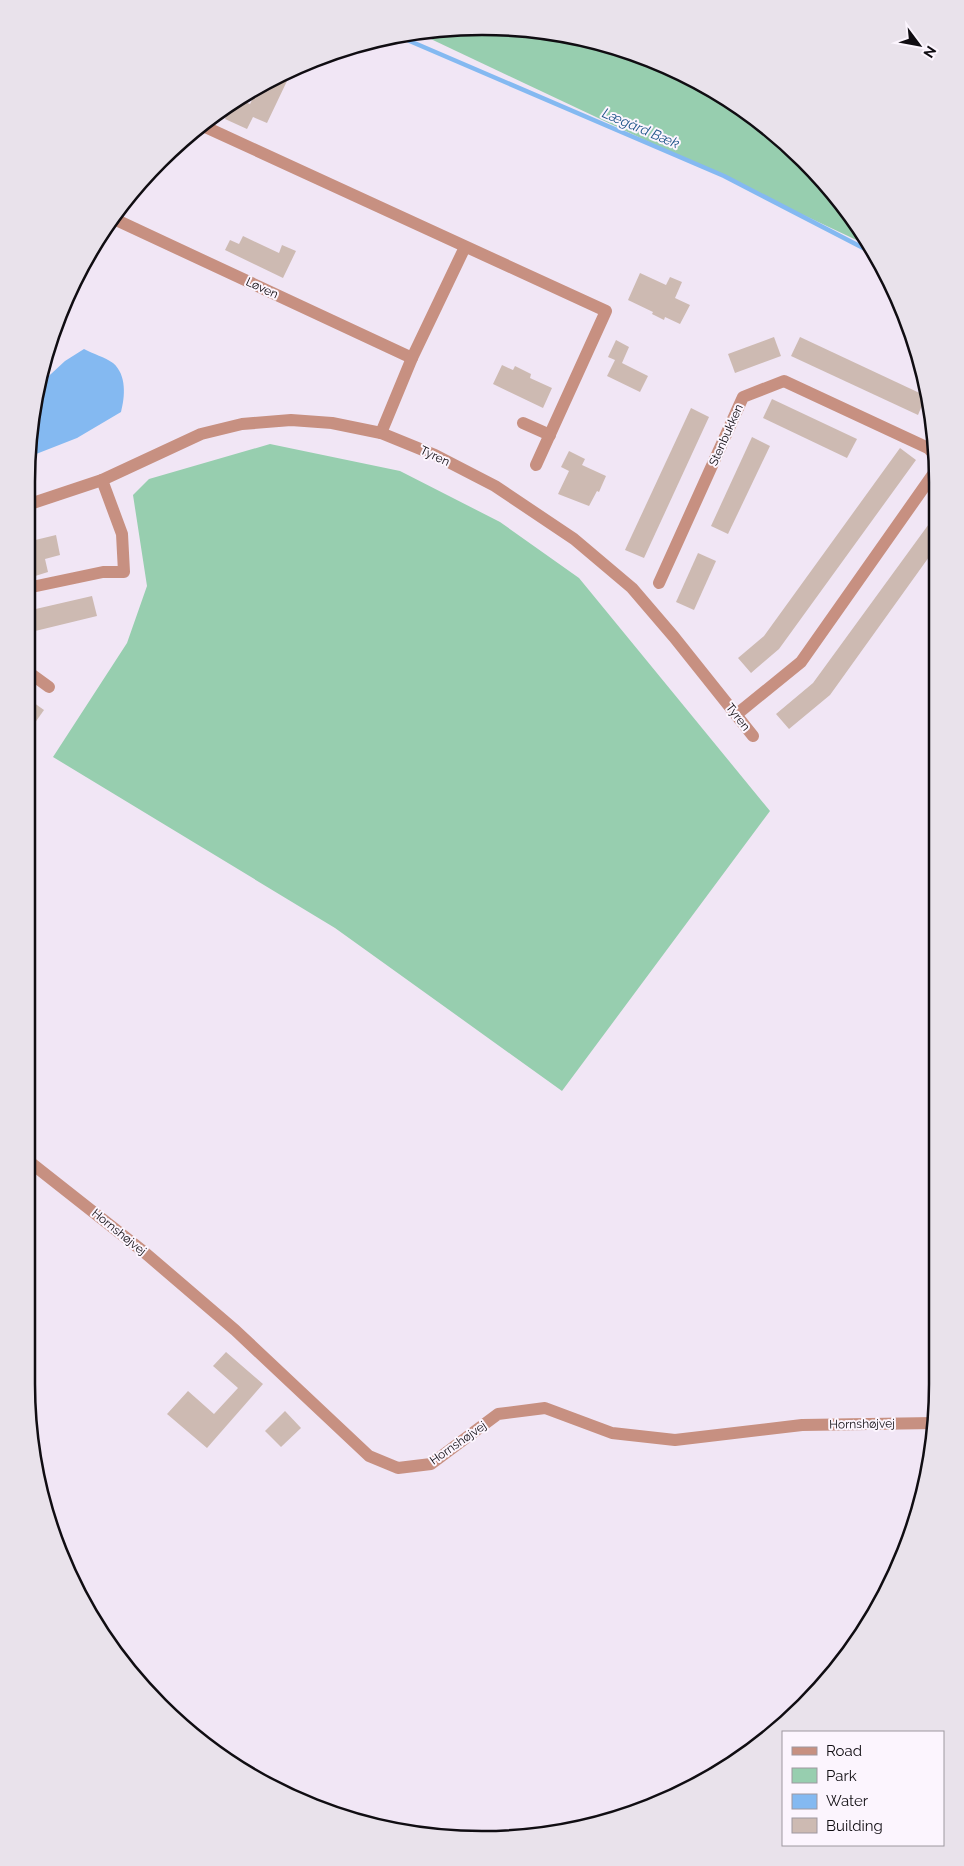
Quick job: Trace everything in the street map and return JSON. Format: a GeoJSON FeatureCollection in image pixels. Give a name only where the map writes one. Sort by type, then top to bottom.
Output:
{"type":"FeatureCollection","features":[{"type":"Feature","properties":{"kind":"street"},"geometry":{"type":"LineString","coordinates":[[208,128],[606,312],[536,465]]}},
{"type":"Feature","properties":{"kind":"street","name":"Løven"},"geometry":{"type":"LineString","coordinates":[[119,221],[412,358]]}},
{"type":"Feature","properties":{"kind":"street"},"geometry":{"type":"LineString","coordinates":[[381,433],[412,358],[465,247]]}},
{"type":"Feature","properties":{"kind":"street","name":"Stenbukken"},"geometry":{"type":"LineString","coordinates":[[659,582],[743,397],[784,381],[927,448]]}},
{"type":"Feature","properties":{"kind":"street","name":"Tyren"},"geometry":{"type":"LineString","coordinates":[[35,502],[102,480],[201,434],[242,424],[291,420],[332,423],[381,433],[435,455],[495,486],[574,539],[632,588],[737,714],[753,736]]}},
{"type":"Feature","properties":{"kind":"street"},"geometry":{"type":"LineString","coordinates":[[523,423],[550,435]]}},
{"type":"Feature","properties":{"kind":"street"},"geometry":{"type":"LineString","coordinates":[[35,586],[103,572],[124,572],[122,534],[102,480]]}},
{"type":"Feature","properties":{"kind":"street"},"geometry":{"type":"LineString","coordinates":[[737,714],[800,662],[929,480]]}},
{"type":"Feature","properties":{"kind":"street"},"geometry":{"type":"LineString","coordinates":[[35,677],[49,687]]}},
{"type":"Feature","properties":{"kind":"street","name":"Hornshøjvej"},"geometry":{"type":"LineString","coordinates":[[35,1166],[144,1252],[235,1330],[369,1456],[398,1468],[431,1464],[498,1414],[545,1408],[612,1433],[675,1440],[802,1425],[927,1423]]}},
{"type":"Feature","properties":{"kind":"green space"},"geometry":{"type":"Polygon","coordinates":[[[482,35],[540,39],[598,50],[653,69],[680,81],[730,110],[777,146],[818,187],[858,241],[430,38],[482,35]]]}},
{"type":"Feature","properties":{"kind":"green space"},"geometry":{"type":"Polygon","coordinates":[[[270,444],[400,471],[500,522],[579,578],[770,811],[562,1091],[335,928],[53,757],[127,643],[147,586],[133,495],[149,479],[270,444]]]}},
{"type":"Feature","properties":{"kind":"water"},"geometry":{"type":"Polygon","coordinates":[[[84,349],[113,363],[121,374],[124,386],[121,412],[77,438],[36,454],[39,424],[48,377],[65,361],[84,349]]]}},
{"type":"Feature","properties":{"kind":"building"},"geometry":{"type":"Polygon","coordinates":[[[287,81],[267,123],[253,117],[247,129],[225,119],[227,115],[246,103],[250,104],[253,99],[287,81]]]}},
{"type":"Feature","properties":{"kind":"building"},"geometry":{"type":"Polygon","coordinates":[[[243,236],[279,253],[282,245],[296,251],[283,278],[225,250],[230,240],[239,244],[243,236]]]}},
{"type":"Feature","properties":{"kind":"building"},"geometry":{"type":"Polygon","coordinates":[[[640,273],[666,285],[670,277],[682,282],[675,298],[690,305],[680,324],[665,317],[664,320],[652,314],[653,312],[628,300],[640,273]]]}},
{"type":"Feature","properties":{"kind":"building"},"geometry":{"type":"Polygon","coordinates":[[[774,337],[781,356],[735,373],[728,354],[774,337]]]}},
{"type":"Feature","properties":{"kind":"building"},"geometry":{"type":"Polygon","coordinates":[[[800,337],[920,393],[922,406],[918,415],[791,356],[800,337]]]}},
{"type":"Feature","properties":{"kind":"building"},"geometry":{"type":"Polygon","coordinates":[[[616,340],[629,347],[622,363],[648,376],[640,392],[607,376],[615,360],[608,357],[616,340]]]}},
{"type":"Feature","properties":{"kind":"building"},"geometry":{"type":"Polygon","coordinates":[[[502,365],[513,370],[515,366],[531,374],[530,378],[552,388],[543,408],[493,384],[502,365]]]}},
{"type":"Feature","properties":{"kind":"building"},"geometry":{"type":"Polygon","coordinates":[[[772,399],[857,439],[847,458],[763,418],[772,399]]]}},
{"type":"Feature","properties":{"kind":"building"},"geometry":{"type":"Polygon","coordinates":[[[691,408],[709,417],[644,558],[625,550],[691,408]]]}},
{"type":"Feature","properties":{"kind":"building"},"geometry":{"type":"Polygon","coordinates":[[[752,437],[770,446],[728,534],[711,526],[752,437]]]}},
{"type":"Feature","properties":{"kind":"building"},"geometry":{"type":"Polygon","coordinates":[[[900,448],[916,460],[779,649],[751,673],[738,658],[764,636],[900,448]]]}},
{"type":"Feature","properties":{"kind":"building"},"geometry":{"type":"Polygon","coordinates":[[[569,451],[585,459],[582,465],[606,476],[599,492],[597,491],[589,506],[558,494],[569,471],[561,467],[569,451]]]}},
{"type":"Feature","properties":{"kind":"building"},"geometry":{"type":"Polygon","coordinates":[[[929,524],[929,557],[830,695],[789,729],[776,714],[813,683],[929,524]]]}},
{"type":"Feature","properties":{"kind":"building"},"geometry":{"type":"Polygon","coordinates":[[[56,535],[60,555],[45,559],[48,572],[35,576],[35,540],[56,535]]]}},
{"type":"Feature","properties":{"kind":"building"},"geometry":{"type":"Polygon","coordinates":[[[698,553],[716,561],[694,610],[676,602],[698,553]]]}},
{"type":"Feature","properties":{"kind":"building"},"geometry":{"type":"Polygon","coordinates":[[[92,596],[97,616],[35,631],[35,609],[92,596]]]}},
{"type":"Feature","properties":{"kind":"building"},"geometry":{"type":"Polygon","coordinates":[[[35,704],[44,710],[35,723],[35,704]]]}},
{"type":"Feature","properties":{"kind":"building"},"geometry":{"type":"Polygon","coordinates":[[[226,1352],[263,1384],[207,1448],[167,1414],[188,1391],[214,1414],[238,1388],[213,1366],[226,1352]]]}},
{"type":"Feature","properties":{"kind":"building"},"geometry":{"type":"Polygon","coordinates":[[[285,1411],[301,1428],[281,1447],[265,1431],[285,1411]]]}},
{"type":"Feature","properties":{"kind":"waterway","name":"Lægård Bæk"},"geometry":{"type":"LineString","coordinates":[[410,41],[724,176],[862,247]]}}]}
